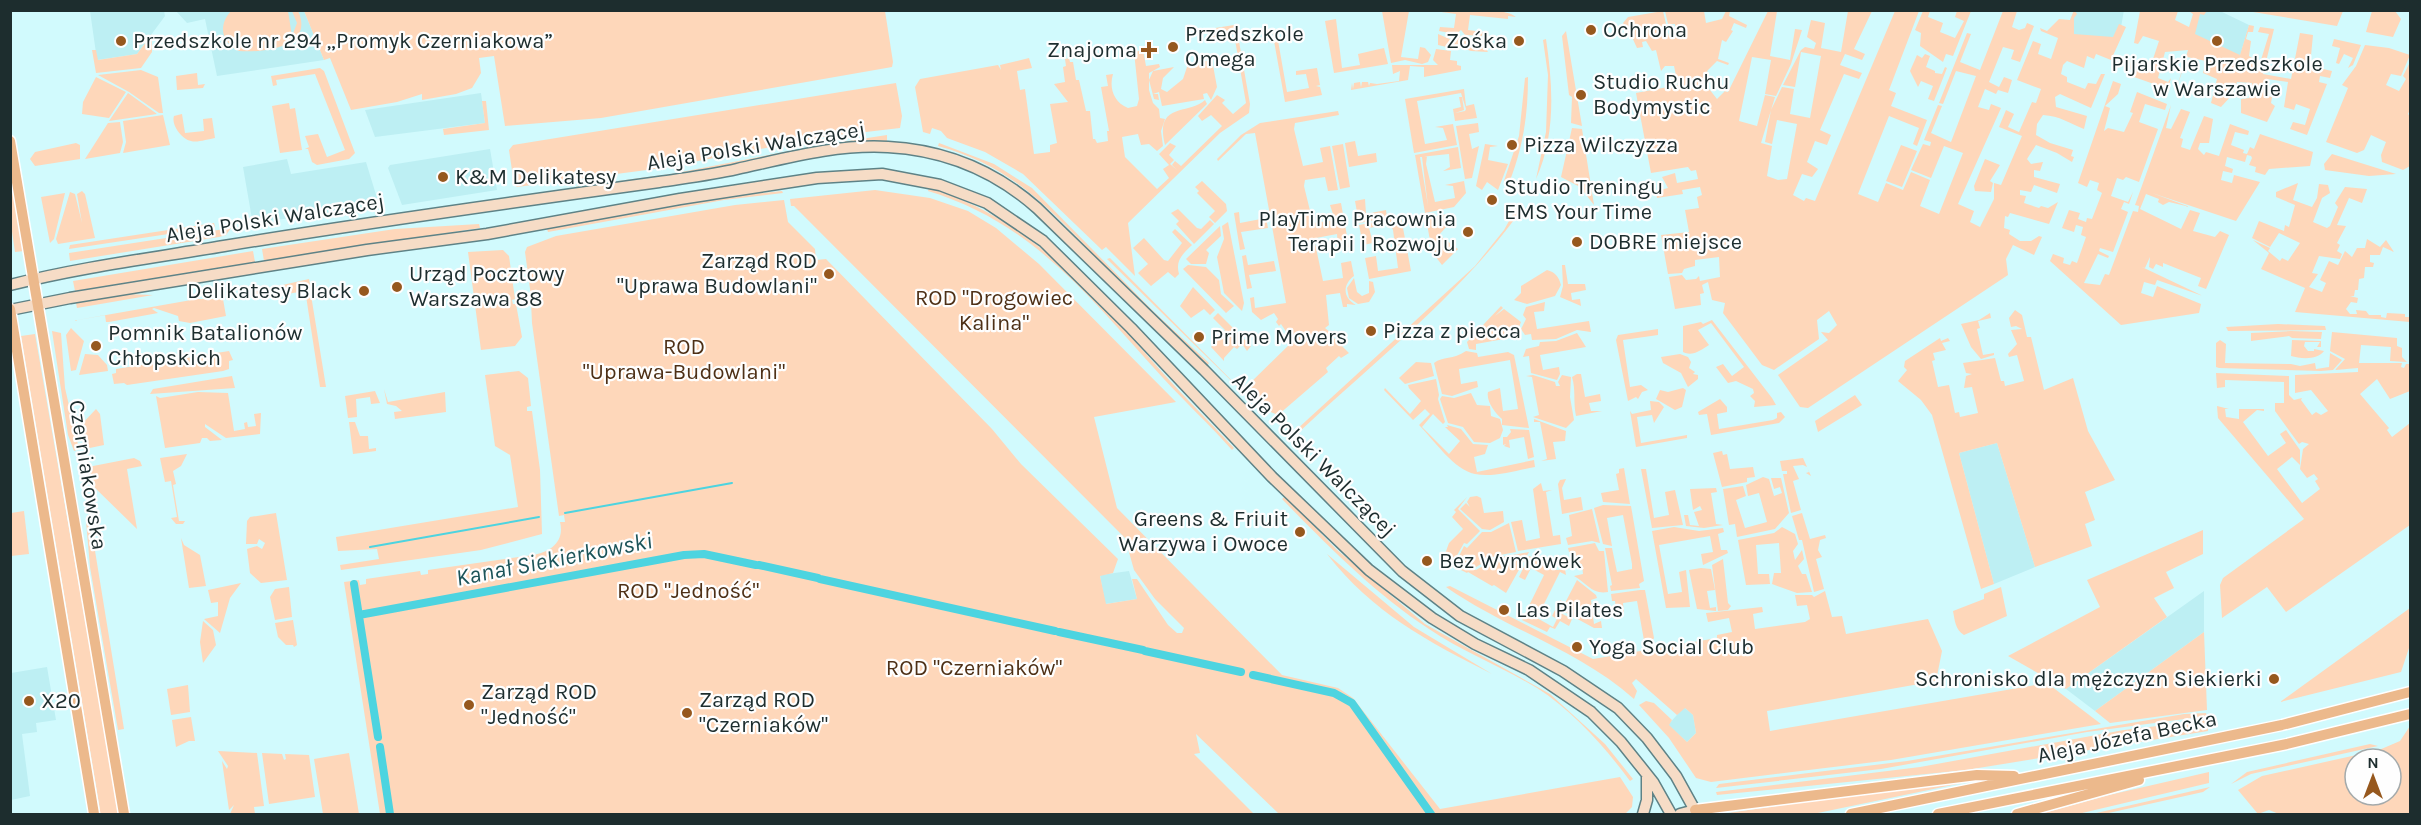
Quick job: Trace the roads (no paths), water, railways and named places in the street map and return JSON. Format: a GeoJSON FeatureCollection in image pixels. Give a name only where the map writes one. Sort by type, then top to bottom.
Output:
{"type":"FeatureCollection","features":[{"type":"Feature","properties":{"kind":"main road","name":"Czerniakowska"},"geometry":{"type":"LineString","coordinates":[[10,141],[40,303],[124,814]]}},
{"type":"Feature","properties":{"kind":"main road","name":"Aleja Polski Walczącej"},"geometry":{"type":"LineString","coordinates":[[10,285],[35,278],[419,215],[696,177],[827,150],[892,147],[952,158],[1015,188],[1275,442],[1366,536],[1430,594],[1494,636],[1563,671],[1618,708],[1658,753],[1696,812]]}},
{"type":"Feature","properties":{"kind":"main road","name":"Aleja Polski Walczącej"},"geometry":{"type":"LineString","coordinates":[[11,310],[40,303],[368,250],[487,234],[817,177],[882,174],[940,185],[987,203],[1043,241],[1347,551],[1432,618],[1475,644],[1529,670],[1591,712],[1621,742],[1647,775],[1671,814]]}},
{"type":"Feature","properties":{"kind":"main road"},"geometry":{"type":"LineString","coordinates":[[11,310],[94,814]]}},
{"type":"Feature","properties":{"kind":"main road","name":"Aleja Józefa Becka"},"geometry":{"type":"LineString","coordinates":[[1851,814],[2340,712],[2410,692]]}},
{"type":"Feature","properties":{"kind":"main road","name":"Aleja Józefa Becka"},"geometry":{"type":"LineString","coordinates":[[1938,814],[2344,732],[2410,714]]}},
{"type":"Feature","properties":{"kind":"main road"},"geometry":{"type":"LineString","coordinates":[[2017,814],[2125,785],[2158,771]]}},
{"type":"Feature","properties":{"kind":"main road"},"geometry":{"type":"LineString","coordinates":[[1643,814],[1647,800],[1647,775]]}},
{"type":"Feature","properties":{"kind":"main road"},"geometry":{"type":"LineString","coordinates":[[1680,814],[1696,812],[1711,806],[1977,775],[2032,777]]}},
{"type":"Feature","properties":{"kind":"waterway"},"geometry":{"type":"LineString","coordinates":[[565,513],[732,483]]}},
{"type":"Feature","properties":{"kind":"waterway"},"geometry":{"type":"LineString","coordinates":[[370,547],[539,517]]}},
{"type":"Feature","properties":{"kind":"waterway","name":"Kanał Siekierkowski"},"geometry":{"type":"LineString","coordinates":[[359,615],[684,555],[704,554],[756,565]]}},
{"type":"Feature","properties":{"kind":"waterway","name":"Kanał Siekierkowski"},"geometry":{"type":"LineString","coordinates":[[759,565],[818,578]]}},
{"type":"Feature","properties":{"kind":"waterway","name":"Kanał Siekierkowski"},"geometry":{"type":"LineString","coordinates":[[820,579],[1055,631]]}},
{"type":"Feature","properties":{"kind":"waterway"},"geometry":{"type":"LineString","coordinates":[[354,584],[378,737]]}},
{"type":"Feature","properties":{"kind":"waterway","name":"Kanał Siekierkowski"},"geometry":{"type":"LineString","coordinates":[[1059,632],[1143,650]]}},
{"type":"Feature","properties":{"kind":"waterway","name":"Kanał Siekierkowski"},"geometry":{"type":"LineString","coordinates":[[1145,651],[1241,672]]}},
{"type":"Feature","properties":{"kind":"waterway","name":"Kanał Siekierkowski"},"geometry":{"type":"LineString","coordinates":[[1253,675],[1334,693],[1352,703],[1431,814]]}},
{"type":"Feature","properties":{"kind":"waterway"},"geometry":{"type":"LineString","coordinates":[[380,747],[390,814]]}},
{"type":"Feature","properties":{"kind":"place","name":"Ochrona"},"geometry":{"type":"Point","coordinates":[1591,30]}},
{"type":"Feature","properties":{"kind":"place","name":"Przedszkole nr 294 „Promyk Czerniakowa”"},"geometry":{"type":"Point","coordinates":[121,41]}},
{"type":"Feature","properties":{"kind":"place","name":"Zośka"},"geometry":{"type":"Point","coordinates":[1519,41]}},
{"type":"Feature","properties":{"kind":"place","name":"Pijarskie Przedszkole w Warszawie"},"geometry":{"type":"Point","coordinates":[2217,41]}},
{"type":"Feature","properties":{"kind":"place","name":"Przedszkole Omega"},"geometry":{"type":"Point","coordinates":[1173,47]}},
{"type":"Feature","properties":{"kind":"place","name":"Znajoma"},"geometry":{"type":"Point","coordinates":[1149,50]}},
{"type":"Feature","properties":{"kind":"place","name":"Studio Ruchu Bodymystic"},"geometry":{"type":"Point","coordinates":[1581,95]}},
{"type":"Feature","properties":{"kind":"place","name":"Pizza Wilczyzza"},"geometry":{"type":"Point","coordinates":[1512,145]}},
{"type":"Feature","properties":{"kind":"place","name":"K&M Delikatesy"},"geometry":{"type":"Point","coordinates":[443,177]}},
{"type":"Feature","properties":{"kind":"place","name":"Studio Treningu EMS Your Time"},"geometry":{"type":"Point","coordinates":[1492,200]}},
{"type":"Feature","properties":{"kind":"place","name":"PlayTime Pracownia Terapii i Rozwoju"},"geometry":{"type":"Point","coordinates":[1468,232]}},
{"type":"Feature","properties":{"kind":"place","name":"DOBRE miejsce"},"geometry":{"type":"Point","coordinates":[1577,242]}},
{"type":"Feature","properties":{"kind":"place","name":"Zarząd ROD \"Uprawa Budowlani\""},"geometry":{"type":"Point","coordinates":[829,274]}},
{"type":"Feature","properties":{"kind":"place","name":"Urząd Pocztowy Warszawa 88"},"geometry":{"type":"Point","coordinates":[397,287]}},
{"type":"Feature","properties":{"kind":"place","name":"Delikatesy Black"},"geometry":{"type":"Point","coordinates":[364,291]}},
{"type":"Feature","properties":{"kind":"place","name":"Pizza z piecca"},"geometry":{"type":"Point","coordinates":[1371,331]}},
{"type":"Feature","properties":{"kind":"place","name":"Prime Movers"},"geometry":{"type":"Point","coordinates":[1199,337]}},
{"type":"Feature","properties":{"kind":"place","name":"Pomnik Batalionów Chłopskich"},"geometry":{"type":"Point","coordinates":[96,346]}},
{"type":"Feature","properties":{"kind":"place","name":"Greens & Friuit Warzywa i Owoce"},"geometry":{"type":"Point","coordinates":[1300,532]}},
{"type":"Feature","properties":{"kind":"place","name":"Bez Wymówek"},"geometry":{"type":"Point","coordinates":[1427,561]}},
{"type":"Feature","properties":{"kind":"place","name":"Las Pilates"},"geometry":{"type":"Point","coordinates":[1504,610]}},
{"type":"Feature","properties":{"kind":"place","name":"Yoga Social Club"},"geometry":{"type":"Point","coordinates":[1577,647]}},
{"type":"Feature","properties":{"kind":"place","name":"Schronisko dla mężczyzn Siekierki"},"geometry":{"type":"Point","coordinates":[2274,679]}},
{"type":"Feature","properties":{"kind":"place","name":"X20"},"geometry":{"type":"Point","coordinates":[29,701]}},
{"type":"Feature","properties":{"kind":"place","name":"Zarząd ROD \"Jedność\""},"geometry":{"type":"Point","coordinates":[469,705]}},
{"type":"Feature","properties":{"kind":"place","name":"Zarząd ROD \"Czerniaków\""},"geometry":{"type":"Point","coordinates":[687,713]}},
{"type":"Feature","properties":{"kind":"park label","name":"ROD \"Drogowiec Kalina\""},"geometry":{"type":"Point","coordinates":[994,310]}},
{"type":"Feature","properties":{"kind":"park label","name":"ROD \"Uprawa-Budowlani\""},"geometry":{"type":"Point","coordinates":[684,360]}},
{"type":"Feature","properties":{"kind":"park label","name":"ROD \"Jedność\""},"geometry":{"type":"Point","coordinates":[688,591]}},
{"type":"Feature","properties":{"kind":"park label","name":"ROD \"Czerniaków\""},"geometry":{"type":"Point","coordinates":[974,668]}}]}
